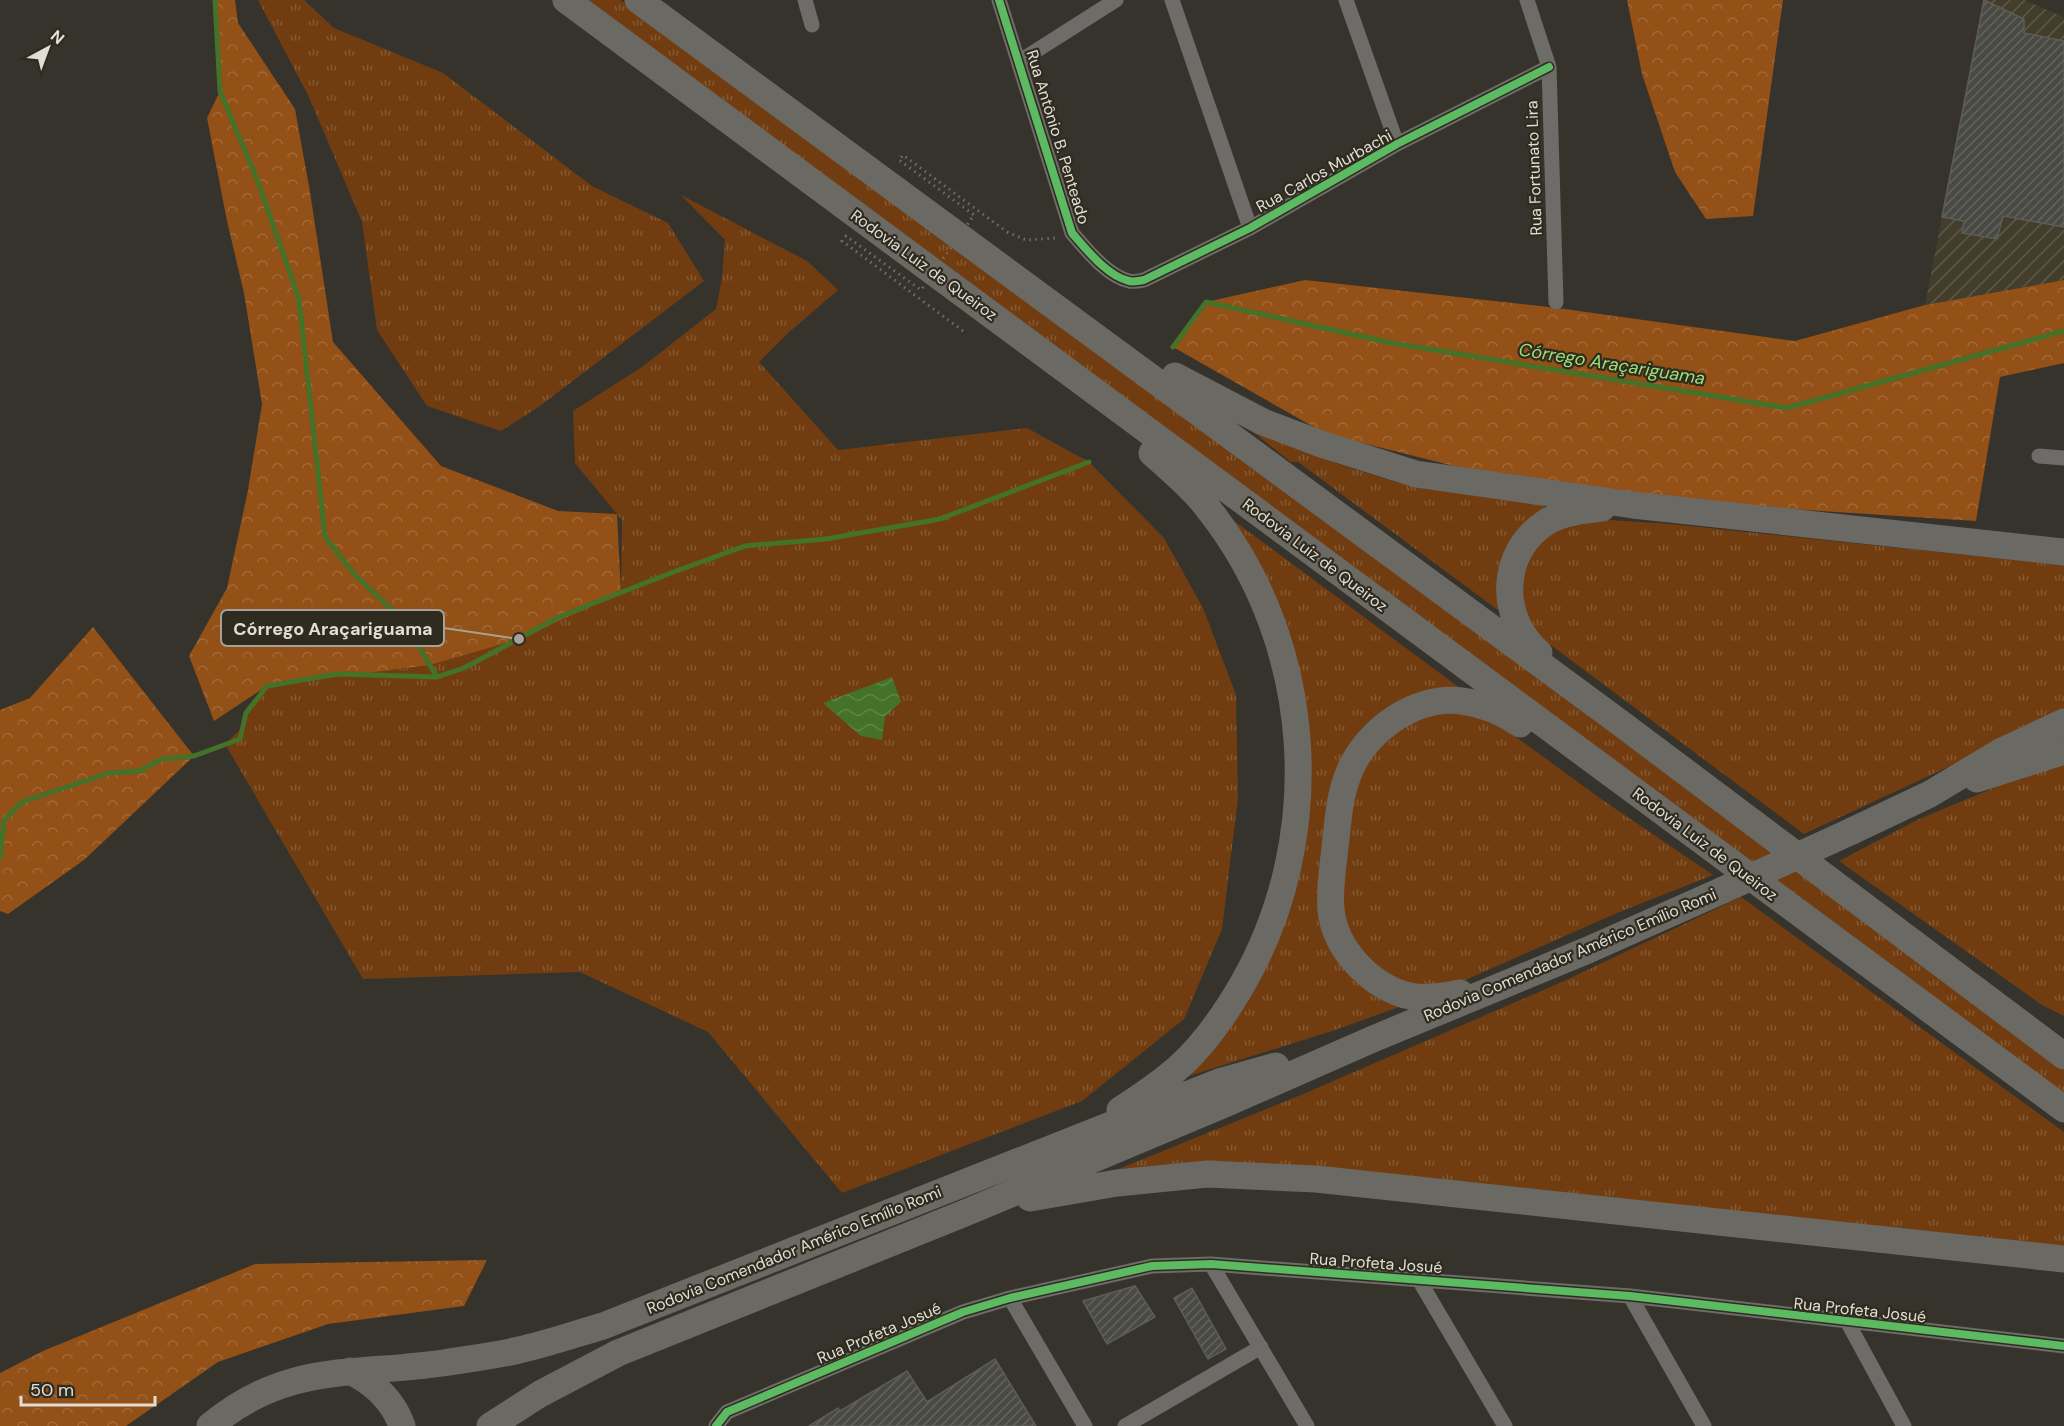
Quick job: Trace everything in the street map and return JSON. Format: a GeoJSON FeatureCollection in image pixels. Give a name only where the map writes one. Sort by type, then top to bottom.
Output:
{"type":"FeatureCollection","features":[{"type":"Feature","properties":{"kind":"highway","name":"Rodovia Luiz de Queiroz"},"geometry":{"type":"LineString","coordinates":[[566,0],[2064,1109]]}},
{"type":"Feature","properties":{"kind":"highway"},"geometry":{"type":"LineString","coordinates":[[638,0],[1615,719],[2064,1056]]}},
{"type":"Feature","properties":{"kind":"highway"},"geometry":{"type":"LineString","coordinates":[[861,164],[1186,384],[1263,422],[1366,459],[1416,474],[1633,505],[2064,552]]}},
{"type":"Feature","properties":{"kind":"highway"},"geometry":{"type":"LineString","coordinates":[[971,299],[1146,447],[1210,510],[1250,573],[1271,620],[1289,682],[1298,735],[1297,819],[1288,868],[1260,953],[1216,1026],[1179,1067],[1133,1101],[1066,1142]]}},
{"type":"Feature","properties":{"kind":"highway"},"geometry":{"type":"LineString","coordinates":[[1615,719],[1532,646],[1516,619],[1509,592],[1509,578],[1520,550],[1530,537],[1547,522],[1579,510],[1633,505]]}},
{"type":"Feature","properties":{"kind":"highway"},"geometry":{"type":"LineString","coordinates":[[1588,950],[1458,994],[1429,998],[1406,994],[1381,984],[1356,963],[1340,939],[1331,912],[1331,883],[1340,801],[1348,774],[1358,753],[1373,734],[1393,719],[1413,709],[1435,703],[1460,700],[1484,705],[1506,714],[1722,857]]}},
{"type":"Feature","properties":{"kind":"highway"},"geometry":{"type":"LineString","coordinates":[[1930,794],[2000,752],[2064,722]]}},
{"type":"Feature","properties":{"kind":"highway"},"geometry":{"type":"LineString","coordinates":[[1930,794],[2064,751]]}},
{"type":"Feature","properties":{"kind":"highway","name":"Rodovia Comendador Américo Emílio Romi"},"geometry":{"type":"LineString","coordinates":[[490,1426],[540,1394],[618,1353],[965,1213],[1588,950],[1930,794]]}},
{"type":"Feature","properties":{"kind":"highway"},"geometry":{"type":"LineString","coordinates":[[1941,965],[2033,1018],[2064,1032]]}},
{"type":"Feature","properties":{"kind":"highway","name":"Rodovia Comendador Américo Emílio Romi"},"geometry":{"type":"LineString","coordinates":[[210,1426],[228,1411],[256,1394],[286,1382],[318,1374],[431,1365],[500,1354],[603,1326],[1219,1082],[1373,1039]]}},
{"type":"Feature","properties":{"kind":"highway"},"geometry":{"type":"LineString","coordinates":[[965,1213],[1054,1193],[1118,1183],[1207,1174],[1316,1179],[2064,1260]]}},
{"type":"Feature","properties":{"kind":"highway"},"geometry":{"type":"LineString","coordinates":[[350,1371],[367,1380],[381,1392],[392,1406],[402,1426]]}},
{"type":"Feature","properties":{"kind":"street"},"geometry":{"type":"LineString","coordinates":[[805,0],[812,25]]}},
{"type":"Feature","properties":{"kind":"street","name":"Rua Antônio B. Penteado"},"geometry":{"type":"LineString","coordinates":[[999,0],[1020,61],[1072,233],[1092,256],[1109,270]]}},
{"type":"Feature","properties":{"kind":"street"},"geometry":{"type":"LineString","coordinates":[[1020,61],[1116,0]]}},
{"type":"Feature","properties":{"kind":"street"},"geometry":{"type":"LineString","coordinates":[[1172,0],[1250,228]]}},
{"type":"Feature","properties":{"kind":"street"},"geometry":{"type":"LineString","coordinates":[[1346,0],[1397,144]]}},
{"type":"Feature","properties":{"kind":"street","name":"Rua Fortunato Lira"},"geometry":{"type":"LineString","coordinates":[[1527,0],[1549,67],[1556,302]]}},
{"type":"Feature","properties":{"kind":"street","name":"Rua Carlos Murbachi"},"geometry":{"type":"LineString","coordinates":[[1109,270],[1128,281],[1144,280],[1250,228],[1397,144],[1549,67]]}},
{"type":"Feature","properties":{"kind":"street"},"geometry":{"type":"LineString","coordinates":[[2039,456],[2064,458]]}},
{"type":"Feature","properties":{"kind":"street"},"geometry":{"type":"LineString","coordinates":[[1211,1264],[1307,1426]]}},
{"type":"Feature","properties":{"kind":"street","name":"Rua Profeta Josué"},"geometry":{"type":"LineString","coordinates":[[716,1426],[727,1412],[963,1312],[1010,1298],[1152,1266],[1211,1264],[1630,1296],[1848,1323],[2064,1346]]}},
{"type":"Feature","properties":{"kind":"street"},"geometry":{"type":"LineString","coordinates":[[1419,1280],[1505,1426]]}},
{"type":"Feature","properties":{"kind":"street"},"geometry":{"type":"LineString","coordinates":[[1630,1296],[1704,1426]]}},
{"type":"Feature","properties":{"kind":"street"},"geometry":{"type":"LineString","coordinates":[[1010,1298],[1085,1426]]}},
{"type":"Feature","properties":{"kind":"street"},"geometry":{"type":"LineString","coordinates":[[1848,1323],[1904,1426]]}},
{"type":"Feature","properties":{"kind":"street"},"geometry":{"type":"LineString","coordinates":[[1125,1426],[1261,1347]]}},
{"type":"Feature","properties":{"kind":"path"},"geometry":{"type":"LineString","coordinates":[[963,331],[842,241],[846,236],[921,290],[974,215],[899,160],[903,155],[1007,232],[1026,240],[1049,240],[1072,233]]}},
{"type":"Feature","properties":{"kind":"shaded area"},"geometry":{"type":"Polygon","coordinates":[[[1984,0],[2024,0],[2064,17],[2064,280],[1925,305],[1984,0]]]}},
{"type":"Feature","properties":{"kind":"green space"},"geometry":{"type":"Polygon","coordinates":[[[215,0],[235,0],[238,23],[295,109],[333,342],[441,466],[558,511],[617,514],[621,593],[519,639],[430,665],[267,686],[214,721],[189,656],[227,588],[248,490],[262,404],[244,293],[207,118],[220,91],[215,0]]]}},
{"type":"Feature","properties":{"kind":"green space"},"geometry":{"type":"Polygon","coordinates":[[[258,0],[304,0],[334,28],[443,73],[592,186],[668,223],[704,281],[540,406],[501,431],[427,406],[377,330],[362,222],[309,97],[258,0]]]}},
{"type":"Feature","properties":{"kind":"green space"},"geometry":{"type":"Polygon","coordinates":[[[586,0],[620,0],[732,79],[2064,1066],[2064,1095],[586,0]]]}},
{"type":"Feature","properties":{"kind":"green space"},"geometry":{"type":"Polygon","coordinates":[[[1627,0],[1783,0],[1753,216],[1706,219],[1675,172],[1642,74],[1627,0]]]}},
{"type":"Feature","properties":{"kind":"green space"},"geometry":{"type":"Polygon","coordinates":[[[681,195],[807,261],[838,290],[788,333],[759,362],[838,450],[1027,428],[1089,462],[1164,538],[1203,608],[1236,695],[1238,798],[1222,929],[1184,1019],[1082,1101],[842,1193],[708,1032],[580,972],[363,979],[225,744],[243,727],[254,702],[267,686],[430,665],[621,593],[622,520],[575,463],[573,411],[642,367],[716,309],[722,278],[725,240],[681,195]]]}},
{"type":"Feature","properties":{"kind":"green space"},"geometry":{"type":"Polygon","coordinates":[[[1305,280],[1557,308],[1795,341],[1925,305],[2064,280],[2064,363],[2000,377],[1976,521],[1637,499],[1510,480],[1326,434],[1173,347],[1206,302],[1305,280]]]}},
{"type":"Feature","properties":{"kind":"green space"},"geometry":{"type":"Polygon","coordinates":[[[1248,428],[1338,464],[1399,483],[1543,505],[1547,510],[1518,539],[1501,564],[1497,578],[1498,610],[1298,462],[1291,462],[1248,428]]]}},
{"type":"Feature","properties":{"kind":"green space"},"geometry":{"type":"Polygon","coordinates":[[[1214,506],[1468,694],[1367,726],[1321,910],[1410,1003],[1332,1031],[1176,1080],[1264,957],[1301,726],[1214,506]]]}},
{"type":"Feature","properties":{"kind":"green space"},"geometry":{"type":"Polygon","coordinates":[[[1594,519],[1670,524],[2064,565],[2064,713],[1804,834],[1536,634],[1525,614],[1522,578],[1525,563],[1549,533],[1594,519]]]}},
{"type":"Feature","properties":{"kind":"green space"},"geometry":{"type":"Polygon","coordinates":[[[93,627],[194,756],[84,860],[8,914],[0,911],[0,710],[30,698],[93,627]]]}},
{"type":"Feature","properties":{"kind":"green space"},"geometry":{"type":"Polygon","coordinates":[[[1440,712],[1479,716],[1501,726],[1601,799],[1713,875],[1617,913],[1445,989],[1418,990],[1367,965],[1337,904],[1358,768],[1398,729],[1440,712]]]}},
{"type":"Feature","properties":{"kind":"green space"},"geometry":{"type":"Polygon","coordinates":[[[2064,763],[2064,1016],[2042,1005],[1839,861],[1919,819],[2006,783],[2064,763]]]}},
{"type":"Feature","properties":{"kind":"green space"},"geometry":{"type":"Polygon","coordinates":[[[1741,897],[2064,1132],[2064,1246],[1665,1204],[1094,1179],[1301,1095],[1562,982],[1741,897]]]}},
{"type":"Feature","properties":{"kind":"green space"},"geometry":{"type":"Polygon","coordinates":[[[487,1260],[464,1306],[328,1324],[218,1362],[126,1426],[0,1426],[0,1373],[43,1351],[255,1264],[487,1260]]]}},
{"type":"Feature","properties":{"kind":"water"},"geometry":{"type":"Polygon","coordinates":[[[892,677],[901,702],[885,716],[882,740],[861,736],[823,703],[892,677]]]}},
{"type":"Feature","properties":{"kind":"building"},"geometry":{"type":"Polygon","coordinates":[[[1984,0],[2024,19],[2024,33],[2064,41],[2064,227],[2003,216],[1997,239],[1962,233],[1964,221],[1942,217],[1984,0]]]}},
{"type":"Feature","properties":{"kind":"building"},"geometry":{"type":"Polygon","coordinates":[[[1135,1286],[1155,1317],[1107,1344],[1083,1301],[1135,1286]]]}},
{"type":"Feature","properties":{"kind":"building"},"geometry":{"type":"Polygon","coordinates":[[[1192,1288],[1226,1349],[1208,1359],[1174,1298],[1192,1288]]]}},
{"type":"Feature","properties":{"kind":"building"},"geometry":{"type":"Polygon","coordinates":[[[995,1359],[1036,1426],[809,1426],[838,1408],[840,1411],[907,1371],[927,1402],[995,1359]]]}},
{"type":"Feature","properties":{"kind":"waterway"},"geometry":{"type":"LineString","coordinates":[[215,0],[220,91],[258,182],[299,299],[325,537],[355,575],[403,620],[437,677]]}},
{"type":"Feature","properties":{"kind":"waterway","name":"Córrego Araçariguama"},"geometry":{"type":"LineString","coordinates":[[1173,347],[1206,302],[1392,343],[1787,408],[2064,331]]}},
{"type":"Feature","properties":{"kind":"waterway","name":"Córrego Araçariguama"},"geometry":{"type":"LineString","coordinates":[[0,858],[4,820],[22,802],[109,773],[139,771],[162,759],[194,756],[240,739],[246,713],[267,686],[337,674],[437,677],[464,668],[561,616],[745,546],[826,539],[940,519],[1089,462]]}},
{"type":"Feature","properties":{"kind":"cycle path"},"geometry":{"type":"LineString","coordinates":[[999,0],[1072,233],[1105,268],[1131,281],[1144,280],[1250,228],[1397,144],[1549,67]]}},
{"type":"Feature","properties":{"kind":"cycle path"},"geometry":{"type":"LineString","coordinates":[[716,1426],[727,1412],[963,1312],[1010,1298],[1152,1266],[1211,1264],[1630,1296],[2064,1346]]}},
{"type":"Feature","properties":{"kind":"place","name":"Córrego Araçariguama"},"geometry":{"type":"Point","coordinates":[519,639]}}]}
